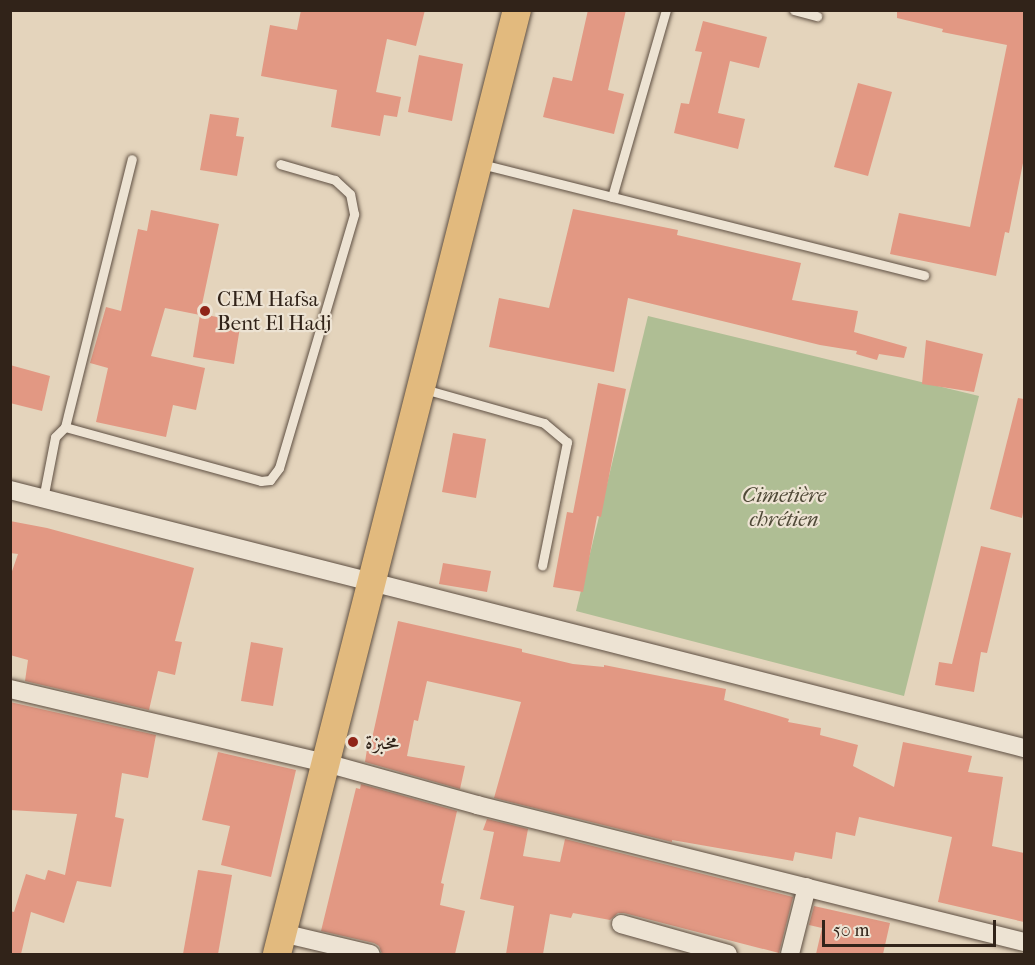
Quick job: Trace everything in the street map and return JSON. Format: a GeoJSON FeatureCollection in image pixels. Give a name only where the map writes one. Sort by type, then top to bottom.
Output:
{"type":"FeatureCollection","features":[{"type":"Feature","properties":{"kind":"main road"},"geometry":{"type":"LineString","coordinates":[[280,944],[517,10]]}},
{"type":"Feature","properties":{"kind":"street"},"geometry":{"type":"LineString","coordinates":[[10,490],[1024,748]]}},
{"type":"Feature","properties":{"kind":"street"},"geometry":{"type":"LineString","coordinates":[[10,689],[326,763],[477,805],[1024,942]]}},
{"type":"Feature","properties":{"kind":"street"},"geometry":{"type":"LineString","coordinates":[[790,954],[807,887]]}},
{"type":"Feature","properties":{"kind":"street"},"geometry":{"type":"LineString","coordinates":[[621,924],[728,954]]}},
{"type":"Feature","properties":{"kind":"street"},"geometry":{"type":"LineString","coordinates":[[280,944],[371,954]]}},
{"type":"Feature","properties":{"kind":"lane"},"geometry":{"type":"LineString","coordinates":[[612,197],[666,10]]}},
{"type":"Feature","properties":{"kind":"lane"},"geometry":{"type":"LineString","coordinates":[[794,10],[817,16]]}},
{"type":"Feature","properties":{"kind":"lane"},"geometry":{"type":"LineString","coordinates":[[43,499],[56,437],[65,427],[132,159]]}},
{"type":"Feature","properties":{"kind":"lane"},"geometry":{"type":"LineString","coordinates":[[65,427],[261,481],[270,480],[279,468],[285,451],[354,214],[350,194],[335,180],[280,164]]}},
{"type":"Feature","properties":{"kind":"lane"},"geometry":{"type":"LineString","coordinates":[[478,164],[924,275]]}},
{"type":"Feature","properties":{"kind":"lane"},"geometry":{"type":"LineString","coordinates":[[422,388],[544,423],[567,442],[542,566]]}},
{"type":"Feature","properties":{"kind":"green space","name":"Cimetière chrétien"},"geometry":{"type":"Polygon","coordinates":[[[648,316],[979,396],[904,696],[576,611],[648,316]]]}},
{"type":"Feature","properties":{"kind":"building"},"geometry":{"type":"Polygon","coordinates":[[[301,10],[425,10],[416,46],[387,39],[376,92],[401,97],[397,117],[384,115],[380,136],[331,127],[337,90],[261,76],[270,25],[297,30],[301,10]]]}},
{"type":"Feature","properties":{"kind":"building"},"geometry":{"type":"Polygon","coordinates":[[[588,10],[626,10],[608,90],[624,94],[614,134],[543,117],[553,77],[572,81],[588,10]]]}},
{"type":"Feature","properties":{"kind":"building"},"geometry":{"type":"Polygon","coordinates":[[[897,10],[1024,10],[1024,158],[1009,233],[1005,232],[996,276],[890,254],[899,213],[970,227],[1007,45],[942,32],[943,29],[897,18],[897,10]]]}},
{"type":"Feature","properties":{"kind":"building"},"geometry":{"type":"Polygon","coordinates":[[[703,21],[767,37],[759,68],[730,61],[718,113],[745,119],[738,149],[674,133],[681,103],[689,104],[702,52],[695,51],[703,21]]]}},
{"type":"Feature","properties":{"kind":"building"},"geometry":{"type":"Polygon","coordinates":[[[419,55],[463,64],[452,121],[408,112],[419,55]]]}},
{"type":"Feature","properties":{"kind":"building"},"geometry":{"type":"Polygon","coordinates":[[[858,83],[892,92],[868,176],[834,167],[858,83]]]}},
{"type":"Feature","properties":{"kind":"building"},"geometry":{"type":"Polygon","coordinates":[[[210,114],[239,118],[236,136],[244,137],[237,176],[200,170],[210,114]]]}},
{"type":"Feature","properties":{"kind":"building"},"geometry":{"type":"Polygon","coordinates":[[[573,209],[678,230],[677,235],[801,263],[792,300],[858,311],[854,332],[907,347],[904,358],[879,354],[877,360],[856,354],[857,351],[820,345],[628,298],[614,372],[489,347],[499,298],[549,308],[573,209]]]}},
{"type":"Feature","properties":{"kind":"building"},"geometry":{"type":"Polygon","coordinates":[[[151,210],[219,224],[200,314],[241,321],[234,364],[193,357],[200,315],[165,308],[151,356],[205,368],[196,410],[173,405],[166,437],[96,422],[108,368],[90,363],[106,307],[121,311],[138,229],[147,231],[151,210]]]}},
{"type":"Feature","properties":{"kind":"building"},"geometry":{"type":"Polygon","coordinates":[[[926,340],[983,354],[974,392],[922,384],[926,340]]]}},
{"type":"Feature","properties":{"kind":"building"},"geometry":{"type":"Polygon","coordinates":[[[10,365],[50,376],[42,411],[10,403],[10,365]]]}},
{"type":"Feature","properties":{"kind":"building"},"geometry":{"type":"Polygon","coordinates":[[[598,383],[626,389],[601,517],[597,516],[583,592],[553,587],[567,512],[573,513],[598,383]]]}},
{"type":"Feature","properties":{"kind":"building"},"geometry":{"type":"Polygon","coordinates":[[[1018,398],[1024,399],[1024,507],[1022,518],[990,509],[1018,398]]]}},
{"type":"Feature","properties":{"kind":"building"},"geometry":{"type":"Polygon","coordinates":[[[453,433],[486,439],[476,498],[442,492],[453,433]]]}},
{"type":"Feature","properties":{"kind":"building"},"geometry":{"type":"Polygon","coordinates":[[[10,521],[47,528],[194,568],[175,641],[182,642],[175,675],[158,671],[149,710],[25,681],[28,660],[10,655],[10,577],[18,554],[10,553],[10,521]]]}},
{"type":"Feature","properties":{"kind":"building"},"geometry":{"type":"Polygon","coordinates":[[[981,546],[1011,553],[987,653],[981,652],[974,692],[935,685],[939,662],[952,664],[981,546]]]}},
{"type":"Feature","properties":{"kind":"building"},"geometry":{"type":"Polygon","coordinates":[[[443,563],[491,571],[487,592],[439,584],[443,563]]]}},
{"type":"Feature","properties":{"kind":"building"},"geometry":{"type":"Polygon","coordinates":[[[398,621],[522,649],[522,652],[573,664],[604,667],[604,665],[726,689],[724,700],[789,719],[788,722],[821,728],[820,735],[858,745],[853,766],[894,787],[903,742],[972,756],[968,772],[1003,777],[992,846],[1024,853],[1024,922],[938,902],[952,837],[859,817],[855,836],[836,832],[832,859],[795,852],[793,861],[672,840],[672,842],[494,798],[521,702],[427,681],[418,721],[414,720],[407,756],[465,766],[460,789],[365,762],[398,621]]]}},
{"type":"Feature","properties":{"kind":"building"},"geometry":{"type":"Polygon","coordinates":[[[251,642],[283,648],[273,706],[241,701],[251,642]]]}},
{"type":"Feature","properties":{"kind":"building"},"geometry":{"type":"Polygon","coordinates":[[[10,702],[156,735],[148,778],[122,773],[115,817],[124,819],[111,887],[77,881],[64,923],[31,912],[21,954],[10,954],[10,911],[14,912],[26,874],[45,880],[48,870],[65,875],[77,814],[10,810],[10,702]]]}},
{"type":"Feature","properties":{"kind":"building"},"geometry":{"type":"Polygon","coordinates":[[[218,752],[296,770],[271,877],[221,865],[230,826],[202,820],[218,752]]]}},
{"type":"Feature","properties":{"kind":"building"},"geometry":{"type":"Polygon","coordinates":[[[361,784],[457,811],[441,883],[444,884],[440,905],[465,911],[455,954],[382,954],[379,946],[374,943],[321,931],[356,788],[360,789],[361,784]]]}},
{"type":"Feature","properties":{"kind":"building"},"geometry":{"type":"Polygon","coordinates":[[[487,819],[528,829],[523,856],[560,862],[565,839],[793,897],[779,953],[624,913],[618,913],[610,920],[573,913],[571,918],[550,914],[543,954],[506,954],[514,906],[480,899],[494,832],[483,830],[487,819]]]}},
{"type":"Feature","properties":{"kind":"building"},"geometry":{"type":"Polygon","coordinates":[[[198,870],[232,875],[218,954],[183,954],[198,870]]]}},
{"type":"Feature","properties":{"kind":"building"},"geometry":{"type":"Polygon","coordinates":[[[814,906],[890,923],[883,954],[816,954],[822,928],[809,925],[814,906]]]}},
{"type":"Feature","properties":{"kind":"place","name":"CEM Hafsa Bent El Hadj"},"geometry":{"type":"Point","coordinates":[205,311]}},
{"type":"Feature","properties":{"kind":"place","name":"مخبزة"},"geometry":{"type":"Point","coordinates":[353,742]}}]}
